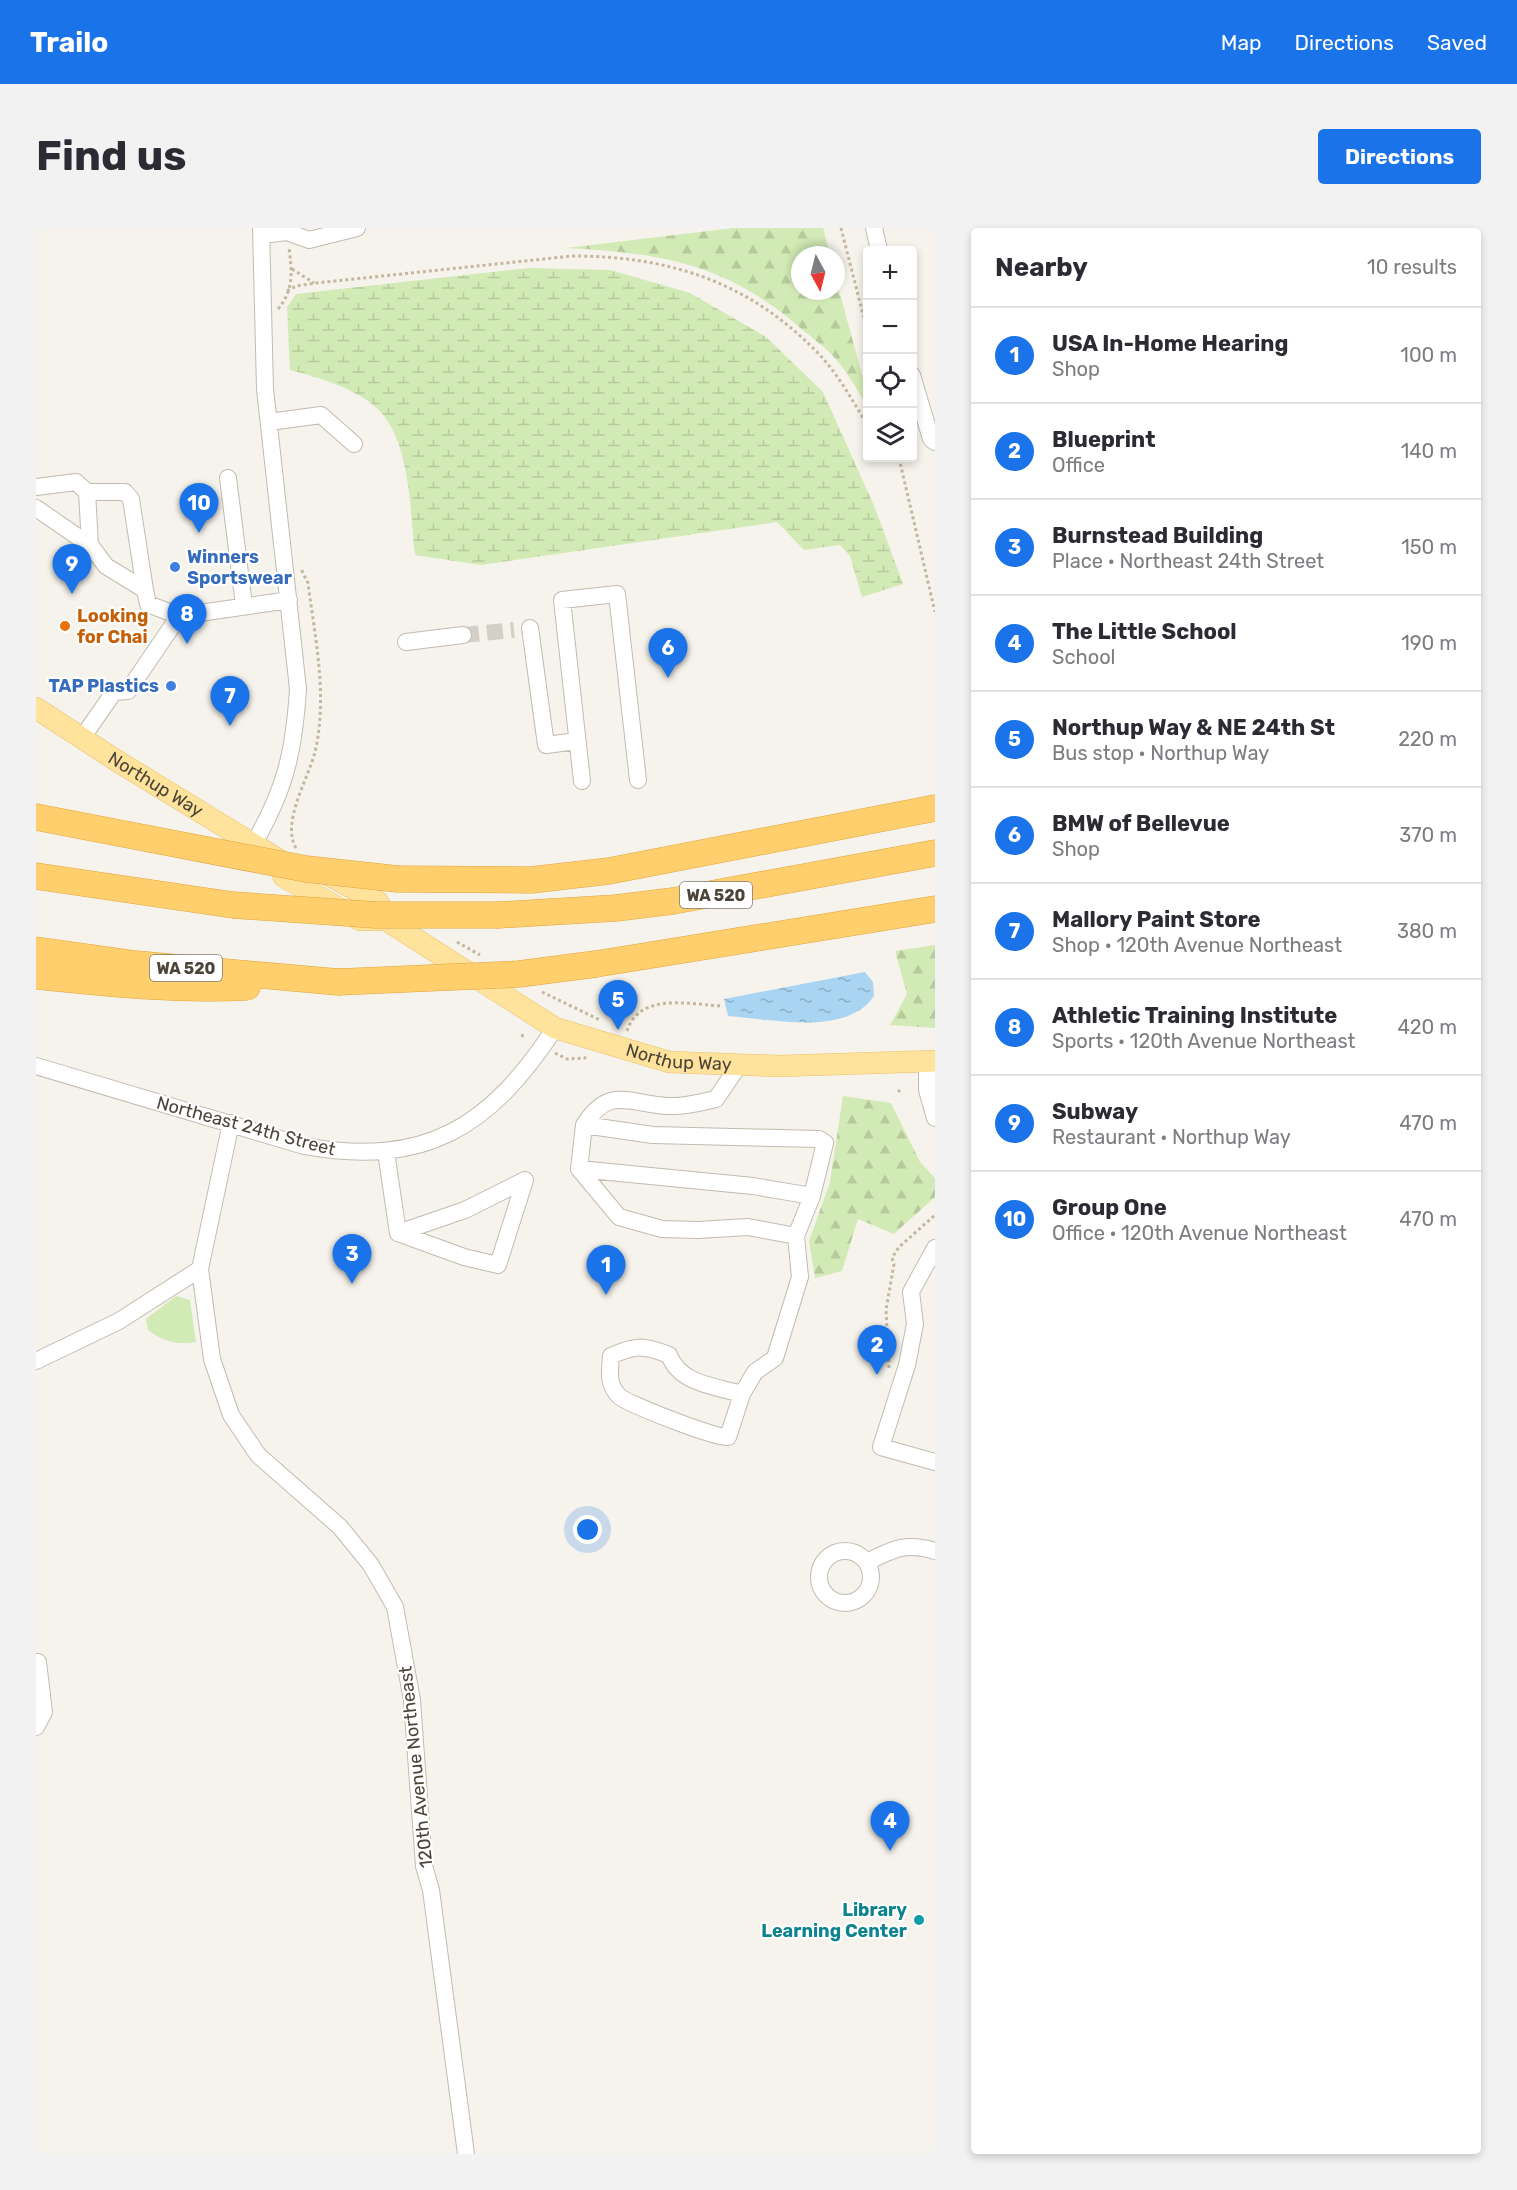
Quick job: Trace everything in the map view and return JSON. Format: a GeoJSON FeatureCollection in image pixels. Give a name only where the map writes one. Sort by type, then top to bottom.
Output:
{"type":"FeatureCollection","features":[{"type":"Feature","properties":{"kind":"highway"},"geometry":{"type":"LineString","coordinates":[[36,817],[306,868],[398,879],[531,880],[609,871],[935,808]]}},
{"type":"Feature","properties":{"kind":"highway","name":"WA 520"},"geometry":{"type":"LineString","coordinates":[[36,876],[233,905],[376,915],[499,915],[616,908],[674,901],[934,853]]}},
{"type":"Feature","properties":{"kind":"highway"},"geometry":{"type":"LineString","coordinates":[[36,860],[110,886]]}},
{"type":"Feature","properties":{"kind":"highway","name":"WA 520"},"geometry":{"type":"LineString","coordinates":[[36,950],[136,964],[338,982],[519,974],[596,964],[935,909]]}},
{"type":"Feature","properties":{"kind":"highway"},"geometry":{"type":"LineString","coordinates":[[36,976],[127,985],[214,989],[338,982]]}},
{"type":"Feature","properties":{"kind":"main road","name":"Northup Way"},"geometry":{"type":"LineString","coordinates":[[36,708],[278,860],[284,877],[360,920],[386,920],[555,1028],[669,1062],[739,1065],[931,1061]]}},
{"type":"Feature","properties":{"kind":"street"},"geometry":{"type":"LineString","coordinates":[[253,845],[279,792],[295,738],[298,689],[265,378],[262,232],[290,230],[309,240],[357,228]]}},
{"type":"Feature","properties":{"kind":"street"},"geometry":{"type":"LineString","coordinates":[[874,228],[878,246]]}},
{"type":"Feature","properties":{"kind":"street"},"geometry":{"type":"LineString","coordinates":[[917,392],[931,439],[935,442]]}},
{"type":"Feature","properties":{"kind":"street"},"geometry":{"type":"LineString","coordinates":[[269,422],[321,415],[354,444]]}},
{"type":"Feature","properties":{"kind":"street"},"geometry":{"type":"LineString","coordinates":[[228,478],[244,605]]}},
{"type":"Feature","properties":{"kind":"street"},"geometry":{"type":"LineString","coordinates":[[36,487],[76,482],[87,492],[124,492],[131,499],[148,604],[179,616],[289,600]]}},
{"type":"Feature","properties":{"kind":"street"},"geometry":{"type":"LineString","coordinates":[[87,492],[90,545]]}},
{"type":"Feature","properties":{"kind":"street"},"geometry":{"type":"LineString","coordinates":[[36,508],[90,545],[106,566],[145,590]]}},
{"type":"Feature","properties":{"kind":"street"},"geometry":{"type":"LineString","coordinates":[[582,782],[562,600],[617,594],[638,780]]}},
{"type":"Feature","properties":{"kind":"street"},"geometry":{"type":"LineString","coordinates":[[82,738],[114,692],[128,691],[179,616]]}},
{"type":"Feature","properties":{"kind":"street"},"geometry":{"type":"LineString","coordinates":[[526,628],[546,745],[577,741]]}},
{"type":"Feature","properties":{"kind":"street"},"geometry":{"type":"LineString","coordinates":[[406,642],[463,636]]}},
{"type":"Feature","properties":{"kind":"street","name":"Northeast 24th Street"},"geometry":{"type":"LineString","coordinates":[[36,1066],[304,1146],[342,1153],[386,1152],[423,1143],[461,1127],[496,1103],[526,1071],[555,1028]]}},
{"type":"Feature","properties":{"kind":"street"},"geometry":{"type":"LineString","coordinates":[[931,1061],[927,1089],[935,1118]]}},
{"type":"Feature","properties":{"kind":"street"},"geometry":{"type":"LineString","coordinates":[[739,1065],[716,1100],[672,1106],[611,1099],[596,1107],[584,1125],[579,1169],[619,1218],[662,1229],[698,1230],[748,1227],[796,1236]]}},
{"type":"Feature","properties":{"kind":"street","name":"120th Avenue Northeast"},"geometry":{"type":"LineString","coordinates":[[231,1123],[200,1269],[212,1359],[231,1415],[258,1455],[340,1527],[371,1565],[395,1607],[412,1701],[424,1866],[430,1890],[466,2154]]}},
{"type":"Feature","properties":{"kind":"street"},"geometry":{"type":"LineString","coordinates":[[584,1125],[653,1135],[819,1139],[825,1143],[812,1196],[796,1236],[800,1277],[775,1358],[755,1372],[742,1394],[730,1434],[724,1438],[620,1397],[609,1380],[611,1356],[632,1346],[651,1348],[669,1355],[673,1367],[684,1378],[742,1394]]}},
{"type":"Feature","properties":{"kind":"street"},"geometry":{"type":"LineString","coordinates":[[386,1152],[398,1233]]}},
{"type":"Feature","properties":{"kind":"street"},"geometry":{"type":"LineString","coordinates":[[579,1169],[753,1186],[812,1196]]}},
{"type":"Feature","properties":{"kind":"street"},"geometry":{"type":"LineString","coordinates":[[525,1180],[498,1265],[464,1257],[398,1233],[465,1210],[525,1180]]}},
{"type":"Feature","properties":{"kind":"street"},"geometry":{"type":"LineString","coordinates":[[935,1248],[911,1292],[915,1324],[907,1365],[881,1447],[935,1462]]}},
{"type":"Feature","properties":{"kind":"street"},"geometry":{"type":"LineString","coordinates":[[36,1361],[120,1321],[200,1269]]}},
{"type":"Feature","properties":{"kind":"street"},"geometry":{"type":"LineString","coordinates":[[867,1562],[897,1547],[920,1546],[935,1551]]}},
{"type":"Feature","properties":{"kind":"street"},"geometry":{"type":"LineString","coordinates":[[36,1727],[44,1712],[38,1662]]}},
{"type":"Feature","properties":{"kind":"path"},"geometry":{"type":"LineString","coordinates":[[841,228],[863,318]]}},
{"type":"Feature","properties":{"kind":"path"},"geometry":{"type":"LineString","coordinates":[[287,291],[297,286],[317,283],[572,256],[614,256],[660,264],[717,280],[773,315],[816,351],[844,386],[863,419]]}},
{"type":"Feature","properties":{"kind":"path"},"geometry":{"type":"LineString","coordinates":[[284,302],[294,276],[292,269],[317,283]]}},
{"type":"Feature","properties":{"kind":"path"},"geometry":{"type":"LineString","coordinates":[[900,462],[935,612]]}},
{"type":"Feature","properties":{"kind":"path"},"geometry":{"type":"LineString","coordinates":[[308,583],[313,618]]}},
{"type":"Feature","properties":{"kind":"path"},"geometry":{"type":"LineString","coordinates":[[554,998],[601,1019]]}},
{"type":"Feature","properties":{"kind":"path"},"geometry":{"type":"LineString","coordinates":[[621,1049],[630,1023],[646,1008],[669,1001],[689,1005],[723,1006]]}},
{"type":"Feature","properties":{"kind":"path"},"geometry":{"type":"LineString","coordinates":[[566,1057],[567,1059],[585,1058]]}},
{"type":"Feature","properties":{"kind":"green space"},"geometry":{"type":"Polygon","coordinates":[[[733,228],[823,228],[828,246],[791,246],[791,300],[842,300],[863,378],[863,399],[848,374],[830,353],[772,305],[745,288],[718,275],[662,258],[632,253],[566,248],[733,228]]]}},
{"type":"Feature","properties":{"kind":"green space"},"geometry":{"type":"Polygon","coordinates":[[[528,268],[610,270],[690,293],[766,337],[823,392],[875,508],[903,584],[862,597],[850,556],[840,545],[804,550],[777,522],[481,565],[415,555],[408,483],[400,447],[393,430],[375,407],[353,392],[290,370],[287,307],[296,294],[528,268]]]}},
{"type":"Feature","properties":{"kind":"green space"},"geometry":{"type":"Polygon","coordinates":[[[935,945],[935,1028],[890,1025],[907,994],[895,951],[935,945]]]}},
{"type":"Feature","properties":{"kind":"green space"},"geometry":{"type":"Polygon","coordinates":[[[843,1096],[891,1103],[920,1162],[935,1178],[935,1197],[894,1234],[858,1219],[842,1271],[815,1278],[809,1241],[830,1182],[843,1096]]]}},
{"type":"Feature","properties":{"kind":"green space"},"geometry":{"type":"Polygon","coordinates":[[[176,1296],[190,1300],[196,1342],[170,1342],[148,1330],[146,1319],[176,1296]]]}},
{"type":"Feature","properties":{"kind":"water"},"geometry":{"type":"Polygon","coordinates":[[[865,972],[873,982],[874,996],[861,1009],[845,1017],[827,1021],[786,1022],[728,1016],[724,999],[865,972]]]}},
{"type":"Feature","properties":{"kind":"tunnel"},"geometry":{"type":"LineString","coordinates":[[463,635],[514,630]]}},
{"type":"Feature","properties":{"kind":"place","name":"Group One"},"geometry":{"type":"Point","coordinates":[199,533]}},
{"type":"Feature","properties":{"kind":"place","name":"Winners Sportswear"},"geometry":{"type":"Point","coordinates":[175,567]}},
{"type":"Feature","properties":{"kind":"place","name":"Subway"},"geometry":{"type":"Point","coordinates":[72,594]}},
{"type":"Feature","properties":{"kind":"place","name":"Looking for Chai"},"geometry":{"type":"Point","coordinates":[65,626]}},
{"type":"Feature","properties":{"kind":"place","name":"Athletic Training Institute"},"geometry":{"type":"Point","coordinates":[187,644]}},
{"type":"Feature","properties":{"kind":"place","name":"BMW of Bellevue"},"geometry":{"type":"Point","coordinates":[668,678]}},
{"type":"Feature","properties":{"kind":"place","name":"TAP Plastics"},"geometry":{"type":"Point","coordinates":[171,686]}},
{"type":"Feature","properties":{"kind":"place","name":"Mallory Paint Store"},"geometry":{"type":"Point","coordinates":[230,726]}},
{"type":"Feature","properties":{"kind":"place","name":"Northup Way & NE 24th St"},"geometry":{"type":"Point","coordinates":[618,1030]}},
{"type":"Feature","properties":{"kind":"place","name":"Burnstead Building"},"geometry":{"type":"Point","coordinates":[352,1284]}},
{"type":"Feature","properties":{"kind":"place","name":"USA In-Home Hearing"},"geometry":{"type":"Point","coordinates":[606,1295]}},
{"type":"Feature","properties":{"kind":"place","name":"Blueprint"},"geometry":{"type":"Point","coordinates":[877,1375]}},
{"type":"Feature","properties":{"kind":"place","name":"The Little School"},"geometry":{"type":"Point","coordinates":[890,1851]}},
{"type":"Feature","properties":{"kind":"place","name":"Library Learning Center"},"geometry":{"type":"Point","coordinates":[919,1920]}}]}
